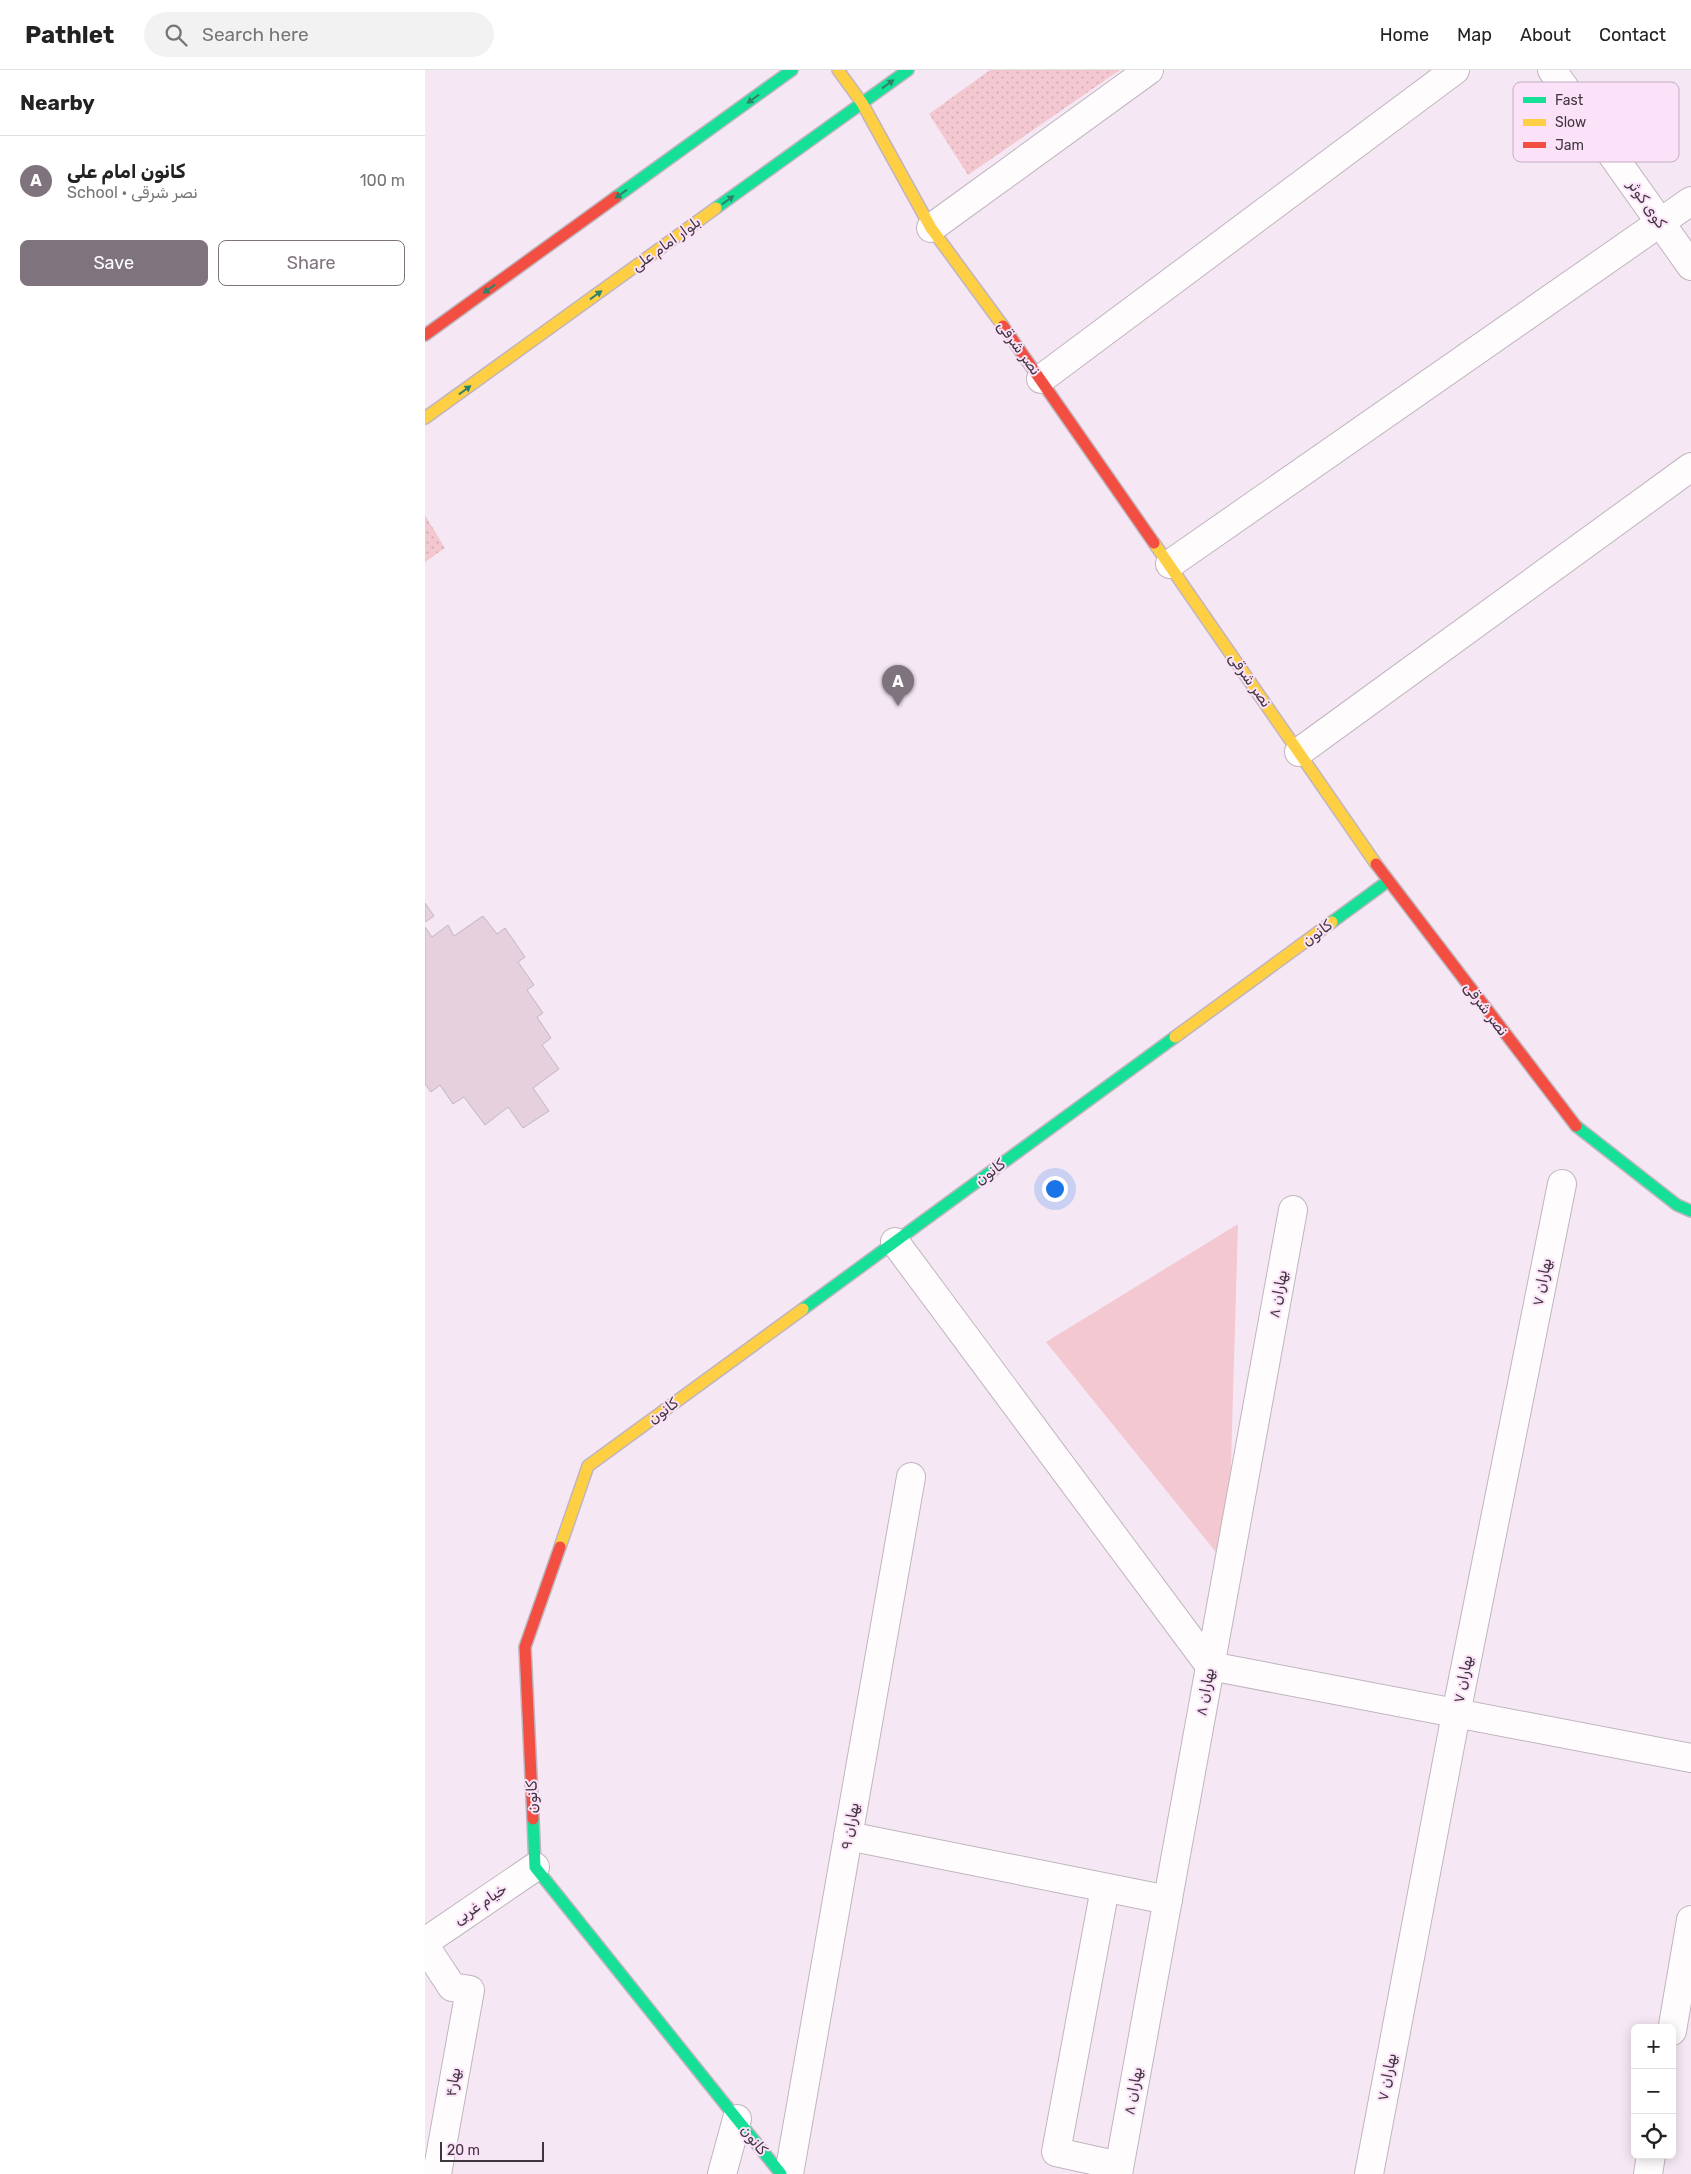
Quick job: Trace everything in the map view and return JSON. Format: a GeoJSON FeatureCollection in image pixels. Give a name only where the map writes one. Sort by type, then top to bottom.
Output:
{"type":"FeatureCollection","features":[{"type":"Feature","properties":{"kind":"street"},"geometry":{"type":"LineString","coordinates":[[425,335],[792,70]]}},
{"type":"Feature","properties":{"kind":"street","name":"نصر شرقی"},"geometry":{"type":"LineString","coordinates":[[838,70],[862,103],[931,228],[1041,379],[1388,881],[1574,1124],[1677,1204],[1691,1210]]}},
{"type":"Feature","properties":{"kind":"street","name":"بلوار امام علی"},"geometry":{"type":"LineString","coordinates":[[425,418],[908,70]]}},
{"type":"Feature","properties":{"kind":"street"},"geometry":{"type":"LineString","coordinates":[[931,228],[1149,70]]}},
{"type":"Feature","properties":{"kind":"street"},"geometry":{"type":"LineString","coordinates":[[1041,379],[1455,70]]}},
{"type":"Feature","properties":{"kind":"street","name":"کوی کوثر"},"geometry":{"type":"LineString","coordinates":[[1552,70],[1561,82]]}},
{"type":"Feature","properties":{"kind":"street","name":"کوی کوثر"},"geometry":{"type":"LineString","coordinates":[[1617,162],[1691,266]]}},
{"type":"Feature","properties":{"kind":"street"},"geometry":{"type":"LineString","coordinates":[[1170,564],[1691,201]]}},
{"type":"Feature","properties":{"kind":"street"},"geometry":{"type":"LineString","coordinates":[[1299,752],[1691,467]]}},
{"type":"Feature","properties":{"kind":"street","name":"کانون"},"geometry":{"type":"LineString","coordinates":[[781,2174],[535,1867],[525,1647],[588,1466],[1388,881]]}},
{"type":"Feature","properties":{"kind":"street","name":"بهاران ۷"},"geometry":{"type":"LineString","coordinates":[[1369,2174],[1456,1714],[1562,1184]]}},
{"type":"Feature","properties":{"kind":"street","name":"بهاران ۸"},"geometry":{"type":"LineString","coordinates":[[1118,2170],[1293,1210]]}},
{"type":"Feature","properties":{"kind":"street"},"geometry":{"type":"LineString","coordinates":[[895,1242],[1210,1666],[1691,1758]]}},
{"type":"Feature","properties":{"kind":"street","name":"بهاران ۹"},"geometry":{"type":"LineString","coordinates":[[789,2174],[911,1477]]}},
{"type":"Feature","properties":{"kind":"street"},"geometry":{"type":"LineString","coordinates":[[848,1836],[1168,1900]]}},
{"type":"Feature","properties":{"kind":"street","name":"خیام غربی"},"geometry":{"type":"LineString","coordinates":[[425,1942],[535,1867]]}},
{"type":"Feature","properties":{"kind":"street"},"geometry":{"type":"LineString","coordinates":[[1105,1888],[1056,2152],[1118,2170]]}},
{"type":"Feature","properties":{"kind":"street"},"geometry":{"type":"LineString","coordinates":[[1673,2024],[1691,1920]]}},
{"type":"Feature","properties":{"kind":"street","name":"بهار۴"},"geometry":{"type":"LineString","coordinates":[[425,1946],[452,1987],[470,1990],[437,2174]]}},
{"type":"Feature","properties":{"kind":"street"},"geometry":{"type":"LineString","coordinates":[[722,2174],[737,2119]]}},
{"type":"Feature","properties":{"kind":"street"},"geometry":{"type":"LineString","coordinates":[[1648,2174],[1650,2159]]}},
{"type":"Feature","properties":{"kind":"shaded area"},"geometry":{"type":"Polygon","coordinates":[[[990,70],[1120,70],[968,175],[929,114],[990,70]]]}},
{"type":"Feature","properties":{"kind":"shaded area"},"geometry":{"type":"Polygon","coordinates":[[[425,515],[445,548],[425,562],[425,515]]]}},
{"type":"Feature","properties":{"kind":"shaded area"},"geometry":{"type":"Polygon","coordinates":[[[1238,1224],[1228,1567],[1046,1342],[1238,1224]]]}},
{"type":"Feature","properties":{"kind":"building"},"geometry":{"type":"Polygon","coordinates":[[[425,903],[434,916],[425,922],[425,903]]]}},
{"type":"Feature","properties":{"kind":"building"},"geometry":{"type":"Polygon","coordinates":[[[483,916],[497,934],[505,928],[525,957],[518,962],[534,985],[527,990],[543,1013],[537,1017],[551,1038],[542,1045],[559,1069],[533,1088],[549,1111],[523,1128],[508,1107],[485,1125],[464,1097],[453,1104],[440,1085],[431,1092],[425,1084],[425,927],[432,937],[448,925],[454,936],[483,916]]]}},
{"type":"Feature","properties":{"kind":"traffic: fast"},"geometry":{"type":"LineString","coordinates":[[616,197],[792,70]]}},
{"type":"Feature","properties":{"kind":"traffic: fast"},"geometry":{"type":"LineString","coordinates":[[716,208],[908,70]]}},
{"type":"Feature","properties":{"kind":"traffic: fast"},"geometry":{"type":"LineString","coordinates":[[1332,922],[1388,881]]}},
{"type":"Feature","properties":{"kind":"traffic: fast"},"geometry":{"type":"LineString","coordinates":[[803,1309],[1175,1037]]}},
{"type":"Feature","properties":{"kind":"traffic: fast"},"geometry":{"type":"LineString","coordinates":[[1576,1126],[1677,1205],[1691,1211]]}},
{"type":"Feature","properties":{"kind":"traffic: fast"},"geometry":{"type":"LineString","coordinates":[[533,1819],[535,1867],[781,2174]]}},
{"type":"Feature","properties":{"kind":"traffic: slow"},"geometry":{"type":"LineString","coordinates":[[838,70],[862,103],[931,228],[1003,326]]}},
{"type":"Feature","properties":{"kind":"traffic: slow"},"geometry":{"type":"LineString","coordinates":[[425,418],[716,208]]}},
{"type":"Feature","properties":{"kind":"traffic: slow"},"geometry":{"type":"LineString","coordinates":[[1154,543],[1376,864]]}},
{"type":"Feature","properties":{"kind":"traffic: slow"},"geometry":{"type":"LineString","coordinates":[[1175,1037],[1332,922]]}},
{"type":"Feature","properties":{"kind":"traffic: slow"},"geometry":{"type":"LineString","coordinates":[[560,1547],[588,1466],[803,1309]]}},
{"type":"Feature","properties":{"kind":"traffic: jam"},"geometry":{"type":"LineString","coordinates":[[425,335],[616,197]]}},
{"type":"Feature","properties":{"kind":"traffic: jam"},"geometry":{"type":"LineString","coordinates":[[1003,326],[1154,543]]}},
{"type":"Feature","properties":{"kind":"traffic: jam"},"geometry":{"type":"LineString","coordinates":[[1376,864],[1576,1126]]}},
{"type":"Feature","properties":{"kind":"traffic: jam"},"geometry":{"type":"LineString","coordinates":[[533,1819],[525,1647],[560,1547]]}},
{"type":"Feature","properties":{"kind":"place","name":"کانون امام علی"},"geometry":{"type":"Point","coordinates":[898,706]}}]}
